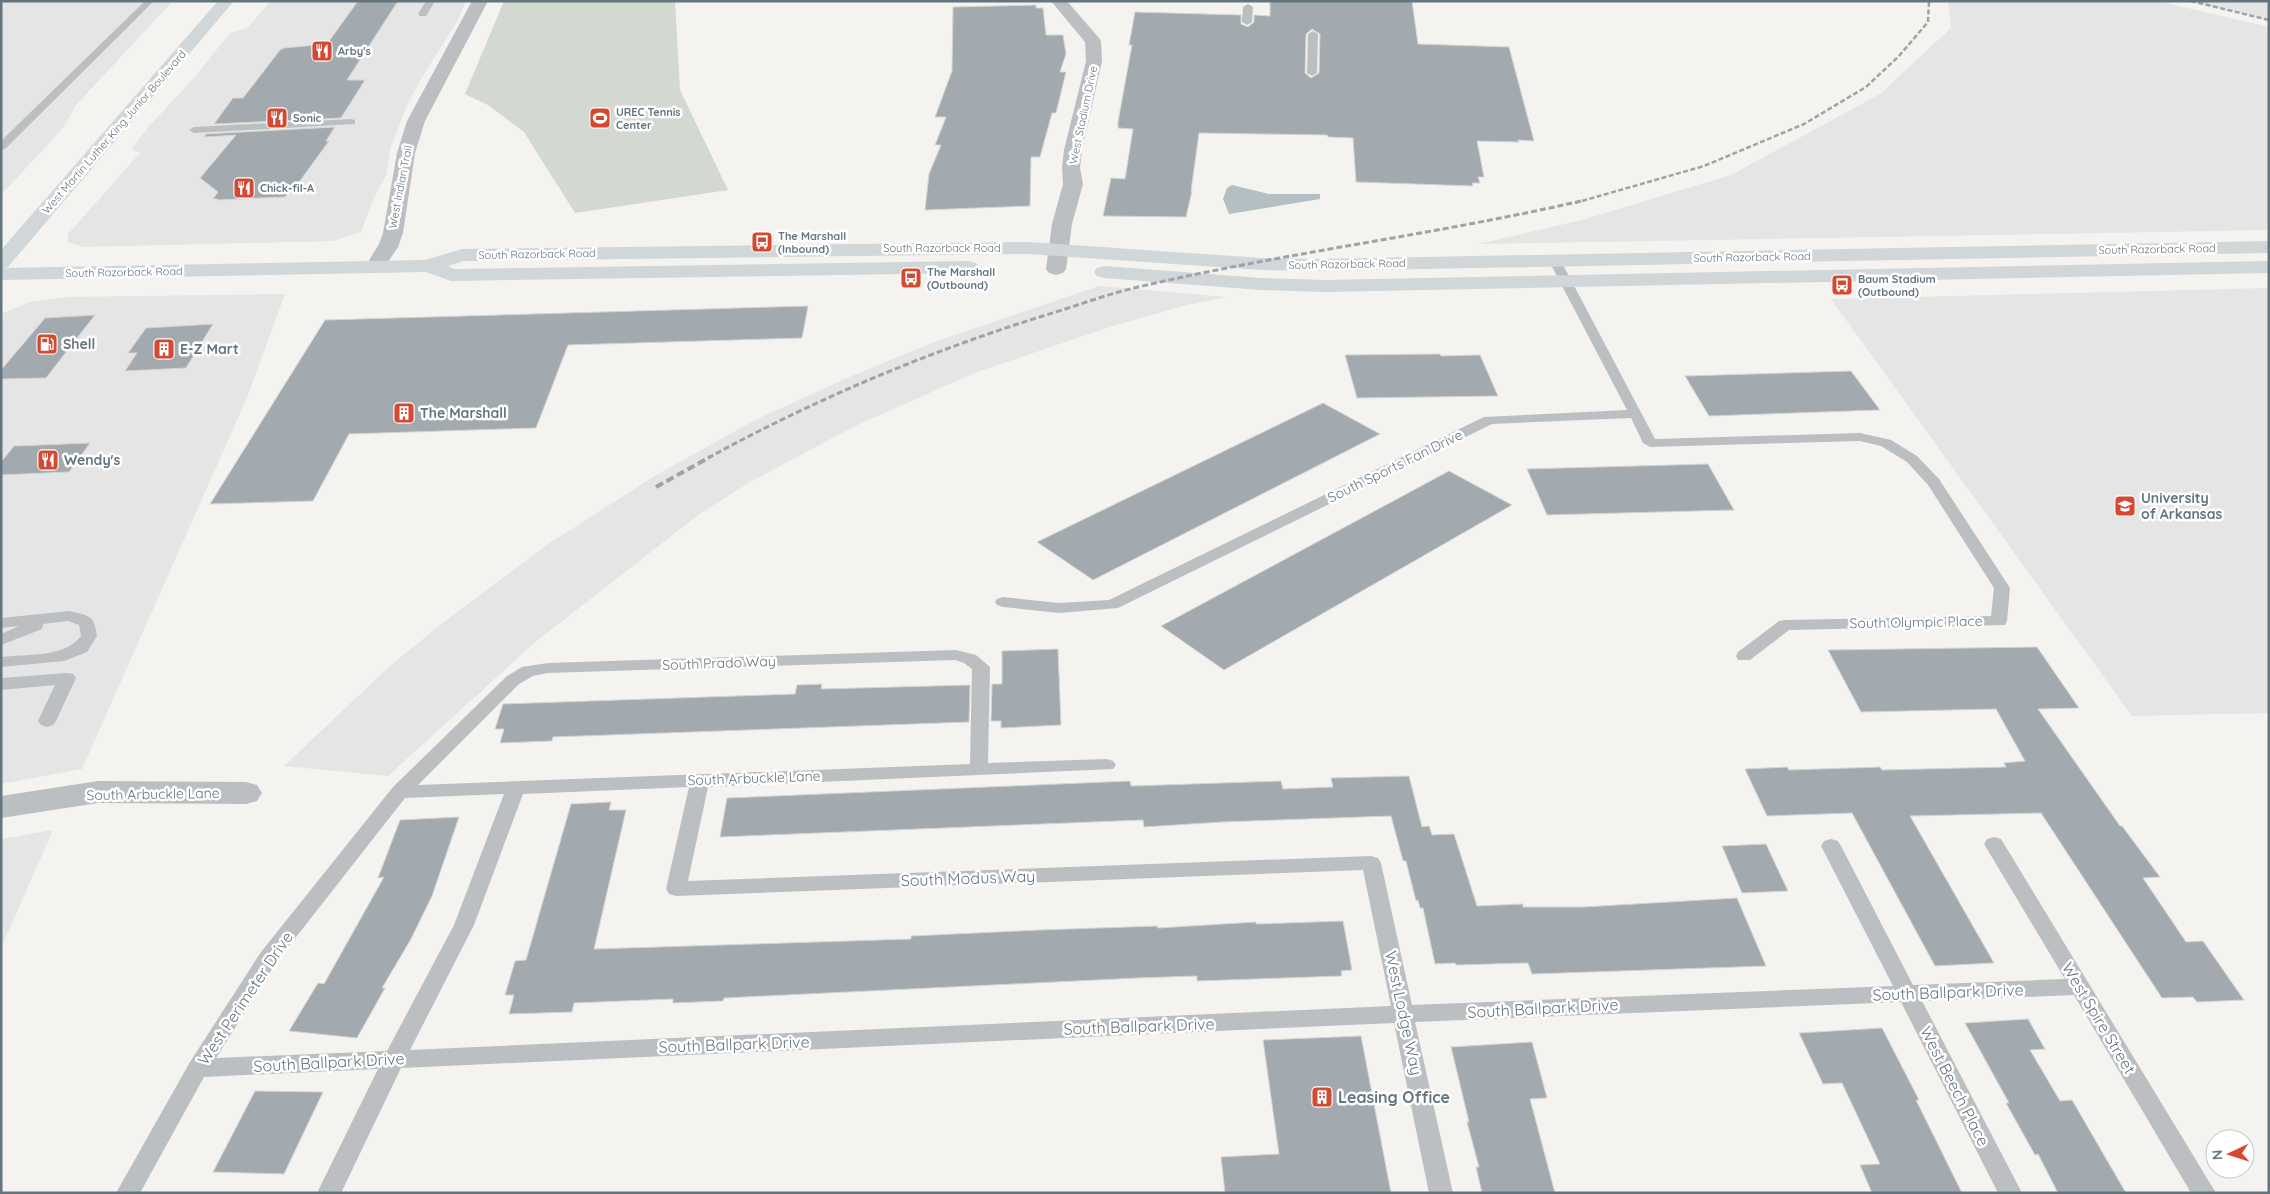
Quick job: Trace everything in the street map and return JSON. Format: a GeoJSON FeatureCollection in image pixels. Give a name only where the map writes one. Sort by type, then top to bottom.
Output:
{"type":"FeatureCollection","features":[{"type":"Feature","properties":{"kind":"main road","name":"West Martin Luther King Junior Boulevard"},"geometry":{"type":"LineString","coordinates":[[1,263],[226,1]]}},
{"type":"Feature","properties":{"kind":"main road","name":"South Razorback Road"},"geometry":{"type":"LineString","coordinates":[[1,274],[427,266],[451,275],[963,267],[1057,259],[1291,266],[2269,247]]}},
{"type":"Feature","properties":{"kind":"main road","name":"South Razorback Road"},"geometry":{"type":"LineString","coordinates":[[1057,259],[1291,285],[1566,282],[2269,267]]}},
{"type":"Feature","properties":{"kind":"street","name":"West Indian Trail"},"geometry":{"type":"LineString","coordinates":[[375,267],[389,244],[409,139],[422,106],[480,1]]}},
{"type":"Feature","properties":{"kind":"street","name":"West Stadium Drive"},"geometry":{"type":"LineString","coordinates":[[1057,259],[1062,224],[1073,184],[1071,168],[1073,150],[1094,61],[1093,41],[1059,1]]}},
{"type":"Feature","properties":{"kind":"street","name":"South Arbuckle Lane"},"geometry":{"type":"LineString","coordinates":[[1,807],[98,792],[246,793]]}},
{"type":"Feature","properties":{"kind":"lane"},"geometry":{"type":"LineString","coordinates":[[1,147],[150,1]]}},
{"type":"Feature","properties":{"kind":"lane"},"geometry":{"type":"LineString","coordinates":[[423,14],[431,1]]}},
{"type":"Feature","properties":{"kind":"lane"},"geometry":{"type":"LineString","coordinates":[[1247,22],[1248,7]]}},
{"type":"Feature","properties":{"kind":"lane"},"geometry":{"type":"LineString","coordinates":[[1312,73],[1313,34]]}},
{"type":"Feature","properties":{"kind":"lane"},"geometry":{"type":"LineString","coordinates":[[194,130],[351,122]]}},
{"type":"Feature","properties":{"kind":"lane"},"geometry":{"type":"LineString","coordinates":[[1556,261],[1636,414]]}},
{"type":"Feature","properties":{"kind":"lane","name":"South Sports Fan Drive"},"geometry":{"type":"LineString","coordinates":[[1003,602],[1059,608],[1112,605],[1489,420],[1636,414]]}},
{"type":"Feature","properties":{"kind":"lane","name":"South Olympic Place"},"geometry":{"type":"LineString","coordinates":[[1636,414],[1650,443],[1860,437],[1886,443],[1912,460],[1934,482],[2002,588],[1999,621],[1784,626],[1744,656]]}},
{"type":"Feature","properties":{"kind":"lane"},"geometry":{"type":"LineString","coordinates":[[1,623],[70,616],[87,622],[89,636],[81,648],[58,657],[1,662]]}},
{"type":"Feature","properties":{"kind":"lane"},"geometry":{"type":"LineString","coordinates":[[1,640],[50,619]]}},
{"type":"Feature","properties":{"kind":"lane","name":"South Prado Way"},"geometry":{"type":"LineString","coordinates":[[400,792],[513,680],[528,671],[548,668],[956,656],[970,659],[981,667],[979,770]]}},
{"type":"Feature","properties":{"kind":"lane"},"geometry":{"type":"LineString","coordinates":[[1,684],[67,678],[46,721]]}},
{"type":"Feature","properties":{"kind":"lane","name":"South Arbuckle Lane"},"geometry":{"type":"LineString","coordinates":[[400,792],[1107,764]]}},
{"type":"Feature","properties":{"kind":"lane","name":"South Modus Way"},"geometry":{"type":"LineString","coordinates":[[700,780],[676,889],[1371,863]]}},
{"type":"Feature","properties":{"kind":"lane"},"geometry":{"type":"LineString","coordinates":[[329,1193],[394,1059],[464,925],[516,787]]}},
{"type":"Feature","properties":{"kind":"lane","name":"West Perimeter Drive"},"geometry":{"type":"LineString","coordinates":[[128,1193],[198,1068],[268,958],[400,792]]}},
{"type":"Feature","properties":{"kind":"lane","name":"West Spire Street"},"geometry":{"type":"LineString","coordinates":[[1994,844],[2204,1193]]}},
{"type":"Feature","properties":{"kind":"lane","name":"West Beech Place"},"geometry":{"type":"LineString","coordinates":[[1831,846],[2010,1193]]}},
{"type":"Feature","properties":{"kind":"lane","name":"West Lodge Way"},"geometry":{"type":"LineString","coordinates":[[1371,863],[1442,1193]]}},
{"type":"Feature","properties":{"kind":"lane","name":"South Ballpark Drive"},"geometry":{"type":"LineString","coordinates":[[198,1068],[1404,1014],[2080,987]]}},
{"type":"Feature","properties":{"kind":"shaded area"},"geometry":{"type":"Polygon","coordinates":[[[1,1],[173,1],[76,105],[64,127],[1,195],[1,1]]]}},
{"type":"Feature","properties":{"kind":"shaded area"},"geometry":{"type":"Polygon","coordinates":[[[271,1],[466,1],[458,20],[407,105],[390,149],[386,175],[373,200],[361,232],[333,241],[83,247],[68,242],[68,234],[140,153],[131,149],[152,123],[194,78],[230,33],[247,28],[271,1]]]}},
{"type":"Feature","properties":{"kind":"shaded area","name":"UREC Tennis Center"},"geometry":{"type":"Polygon","coordinates":[[[504,1],[675,1],[680,90],[728,190],[575,213],[524,132],[488,105],[465,94],[504,1]]]}},
{"type":"Feature","properties":{"kind":"shaded area"},"geometry":{"type":"Polygon","coordinates":[[[1948,1],[2157,1],[2269,27],[2269,230],[1478,244],[1582,220],[1731,175],[1880,94],[1951,28],[1948,1]]]}},
{"type":"Feature","properties":{"kind":"shaded area"},"geometry":{"type":"Polygon","coordinates":[[[2191,1],[2269,1],[2269,20],[2240,13],[2191,1]]]}},
{"type":"Feature","properties":{"kind":"shaded area"},"geometry":{"type":"Polygon","coordinates":[[[1232,185],[1269,194],[1320,194],[1320,199],[1229,214],[1223,199],[1227,188],[1232,185]]]}},
{"type":"Feature","properties":{"kind":"shaded area"},"geometry":{"type":"Polygon","coordinates":[[[1099,286],[1227,297],[1187,305],[1116,325],[977,372],[855,426],[750,482],[698,515],[533,644],[388,776],[284,766],[391,665],[445,621],[550,543],[653,477],[755,420],[847,378],[937,341],[1099,286]]]}},
{"type":"Feature","properties":{"kind":"shaded area","name":"University of Arkansas"},"geometry":{"type":"Polygon","coordinates":[[[2269,288],[2269,713],[2132,716],[1831,299],[2269,288]]]}},
{"type":"Feature","properties":{"kind":"shaded area"},"geometry":{"type":"Polygon","coordinates":[[[285,294],[246,400],[82,769],[1,784],[1,314],[30,302],[65,297],[285,294]]]}},
{"type":"Feature","properties":{"kind":"shaded area"},"geometry":{"type":"Polygon","coordinates":[[[53,830],[1,948],[1,839],[53,830]]]}},
{"type":"Feature","properties":{"kind":"building"},"geometry":{"type":"Polygon","coordinates":[[[358,1],[398,1],[347,80],[365,80],[341,118],[214,124],[233,98],[243,98],[280,50],[327,44],[358,1]]]}},
{"type":"Feature","properties":{"kind":"building"},"geometry":{"type":"Polygon","coordinates":[[[1270,1],[1412,1],[1418,44],[1509,47],[1534,141],[1477,141],[1484,177],[1478,177],[1480,183],[1472,183],[1473,186],[1356,182],[1353,138],[1328,137],[1327,135],[1199,133],[1192,191],[1186,217],[1103,216],[1111,178],[1125,179],[1133,129],[1118,128],[1118,122],[1132,45],[1129,45],[1135,12],[1241,15],[1241,24],[1248,27],[1254,22],[1254,15],[1270,16],[1270,1]],[[1312,29],[1306,34],[1305,73],[1311,78],[1319,73],[1320,34],[1312,29]]]}},
{"type":"Feature","properties":{"kind":"building"},"geometry":{"type":"Polygon","coordinates":[[[1036,5],[1036,8],[1043,8],[1046,35],[1063,35],[1066,54],[1060,72],[1066,72],[1056,113],[1052,113],[1040,157],[1031,157],[1030,206],[925,210],[929,174],[941,145],[935,145],[946,117],[935,117],[952,71],[953,7],[1036,5]]]}},
{"type":"Feature","properties":{"kind":"building"},"geometry":{"type":"Polygon","coordinates":[[[335,127],[326,141],[329,141],[294,189],[285,197],[217,200],[213,199],[218,192],[200,178],[236,135],[204,137],[206,134],[335,127]]]}},
{"type":"Feature","properties":{"kind":"building","name":"The Marshall"},"geometry":{"type":"Polygon","coordinates":[[[808,306],[802,338],[568,345],[536,428],[349,434],[313,501],[210,504],[325,320],[808,306]]]}},
{"type":"Feature","properties":{"kind":"building"},"geometry":{"type":"Polygon","coordinates":[[[95,315],[46,378],[1,379],[1,370],[45,318],[95,315]]]}},
{"type":"Feature","properties":{"kind":"building","name":"E-Z Mart"},"geometry":{"type":"Polygon","coordinates":[[[213,324],[186,368],[125,371],[137,353],[128,353],[146,328],[213,324]]]}},
{"type":"Feature","properties":{"kind":"building"},"geometry":{"type":"Polygon","coordinates":[[[1440,354],[1441,356],[1480,355],[1498,396],[1357,398],[1345,355],[1440,354]]]}},
{"type":"Feature","properties":{"kind":"building"},"geometry":{"type":"Polygon","coordinates":[[[1851,371],[1880,410],[1709,416],[1685,376],[1851,371]]]}},
{"type":"Feature","properties":{"kind":"building"},"geometry":{"type":"Polygon","coordinates":[[[1323,403],[1380,434],[1093,580],[1037,542],[1323,403]]]}},
{"type":"Feature","properties":{"kind":"building","name":"Wendy's"},"geometry":{"type":"Polygon","coordinates":[[[90,443],[69,472],[1,475],[1,462],[14,446],[90,443]]]}},
{"type":"Feature","properties":{"kind":"building"},"geometry":{"type":"Polygon","coordinates":[[[1708,464],[1734,510],[1547,515],[1527,469],[1708,464]]]}},
{"type":"Feature","properties":{"kind":"building"},"geometry":{"type":"Polygon","coordinates":[[[1449,471],[1512,505],[1224,670],[1161,626],[1449,471]]]}},
{"type":"Feature","properties":{"kind":"building"},"geometry":{"type":"Polygon","coordinates":[[[2037,647],[2079,708],[2038,709],[2120,826],[2122,826],[2160,877],[2143,878],[2186,942],[2203,941],[2244,1000],[2197,1002],[2193,997],[2162,998],[2041,813],[1910,816],[1994,963],[1935,966],[1852,813],[1767,816],[1745,769],[1787,767],[1789,770],[1880,767],[1882,770],[2006,767],[2004,763],[2025,761],[1996,709],[1861,712],[1828,650],[2037,647]]]}},
{"type":"Feature","properties":{"kind":"building"},"geometry":{"type":"Polygon","coordinates":[[[1058,649],[1061,725],[1001,728],[1001,721],[991,721],[992,684],[1002,684],[1002,651],[1058,649]]]}},
{"type":"Feature","properties":{"kind":"building"},"geometry":{"type":"Polygon","coordinates":[[[822,684],[821,689],[970,685],[969,722],[553,737],[552,741],[500,743],[504,729],[495,729],[503,704],[795,694],[797,685],[822,684]]]}},
{"type":"Feature","properties":{"kind":"building"},"geometry":{"type":"Polygon","coordinates":[[[1409,776],[1422,827],[1429,826],[1432,835],[1454,834],[1477,906],[1523,904],[1523,907],[1583,907],[1737,898],[1766,966],[1532,974],[1528,963],[1435,964],[1423,908],[1420,908],[1418,900],[1416,901],[1406,861],[1403,861],[1391,816],[1222,822],[1144,827],[1143,820],[720,837],[727,798],[1130,781],[1131,786],[1281,781],[1283,789],[1333,787],[1331,778],[1409,776]]]}},
{"type":"Feature","properties":{"kind":"building"},"geometry":{"type":"Polygon","coordinates":[[[611,802],[609,810],[626,810],[594,949],[911,939],[911,936],[1040,930],[1157,926],[1158,928],[1256,922],[1256,924],[1343,921],[1352,970],[1341,971],[1342,976],[1197,981],[1197,976],[1138,978],[724,998],[723,1001],[673,1003],[673,999],[574,1003],[572,1012],[509,1014],[514,995],[505,995],[515,961],[526,960],[571,804],[611,802]]]}},
{"type":"Feature","properties":{"kind":"building"},"geometry":{"type":"Polygon","coordinates":[[[459,817],[432,896],[411,939],[382,988],[385,988],[357,1038],[289,1031],[318,983],[324,984],[384,877],[378,878],[400,820],[459,817]]]}},
{"type":"Feature","properties":{"kind":"building"},"geometry":{"type":"Polygon","coordinates":[[[1766,844],[1788,891],[1742,893],[1722,846],[1766,844]]]}},
{"type":"Feature","properties":{"kind":"building"},"geometry":{"type":"Polygon","coordinates":[[[2028,1019],[2045,1049],[2030,1050],[2060,1101],[2072,1100],[2126,1193],[2058,1193],[2038,1154],[2035,1155],[2006,1103],[2009,1103],[1965,1023],[2028,1019]]]}},
{"type":"Feature","properties":{"kind":"building"},"geometry":{"type":"Polygon","coordinates":[[[1882,1028],[1919,1100],[1916,1100],[1962,1193],[1872,1193],[1860,1165],[1880,1164],[1842,1083],[1823,1084],[1799,1033],[1882,1028]]]}},
{"type":"Feature","properties":{"kind":"building","name":"Leasing Office"},"geometry":{"type":"Polygon","coordinates":[[[1361,1036],[1391,1193],[1225,1193],[1221,1157],[1279,1154],[1263,1040],[1361,1036]]]}},
{"type":"Feature","properties":{"kind":"building"},"geometry":{"type":"Polygon","coordinates":[[[1532,1042],[1547,1098],[1530,1099],[1555,1193],[1482,1193],[1476,1167],[1479,1167],[1451,1047],[1532,1042]]]}},
{"type":"Feature","properties":{"kind":"building"},"geometry":{"type":"Polygon","coordinates":[[[255,1091],[323,1092],[284,1174],[213,1172],[255,1091]]]}},
{"type":"Feature","properties":{"kind":"railway"},"geometry":{"type":"LineString","coordinates":[[1575,203],[1704,166],[1804,124],[1866,87],[1899,56],[1928,22],[1929,1]]}},
{"type":"Feature","properties":{"kind":"railway"},"geometry":{"type":"LineString","coordinates":[[2191,1],[2269,20]]}},
{"type":"Feature","properties":{"kind":"railway"},"geometry":{"type":"LineString","coordinates":[[708,458],[793,414],[879,376],[1013,325],[1115,293],[1245,264],[1470,224],[1581,201]]}},
{"type":"Feature","properties":{"kind":"railway"},"geometry":{"type":"LineString","coordinates":[[656,487],[710,457]]}},
{"type":"Feature","properties":{"kind":"place","name":"Arby's"},"geometry":{"type":"Point","coordinates":[322,51]}},
{"type":"Feature","properties":{"kind":"place","name":"Sonic"},"geometry":{"type":"Point","coordinates":[277,118]}},
{"type":"Feature","properties":{"kind":"place","name":"UREC Tennis Center"},"geometry":{"type":"Point","coordinates":[600,118]}},
{"type":"Feature","properties":{"kind":"place","name":"Chick-fil-A"},"geometry":{"type":"Point","coordinates":[244,188]}},
{"type":"Feature","properties":{"kind":"place","name":"The Marshall (Inbound)"},"geometry":{"type":"Point","coordinates":[762,242]}},
{"type":"Feature","properties":{"kind":"place","name":"The Marshall (Outbound)"},"geometry":{"type":"Point","coordinates":[911,278]}},
{"type":"Feature","properties":{"kind":"place","name":"Baum Stadium (Outbound)"},"geometry":{"type":"Point","coordinates":[1842,285]}},
{"type":"Feature","properties":{"kind":"place","name":"Shell"},"geometry":{"type":"Point","coordinates":[47,344]}},
{"type":"Feature","properties":{"kind":"place","name":"E-Z Mart"},"geometry":{"type":"Point","coordinates":[164,349]}},
{"type":"Feature","properties":{"kind":"place","name":"The Marshall"},"geometry":{"type":"Point","coordinates":[404,413]}},
{"type":"Feature","properties":{"kind":"place","name":"Wendy's"},"geometry":{"type":"Point","coordinates":[48,460]}},
{"type":"Feature","properties":{"kind":"place","name":"University of Arkansas"},"geometry":{"type":"Point","coordinates":[2125,506]}},
{"type":"Feature","properties":{"kind":"place","name":"Leasing Office"},"geometry":{"type":"Point","coordinates":[1322,1097]}}]}
